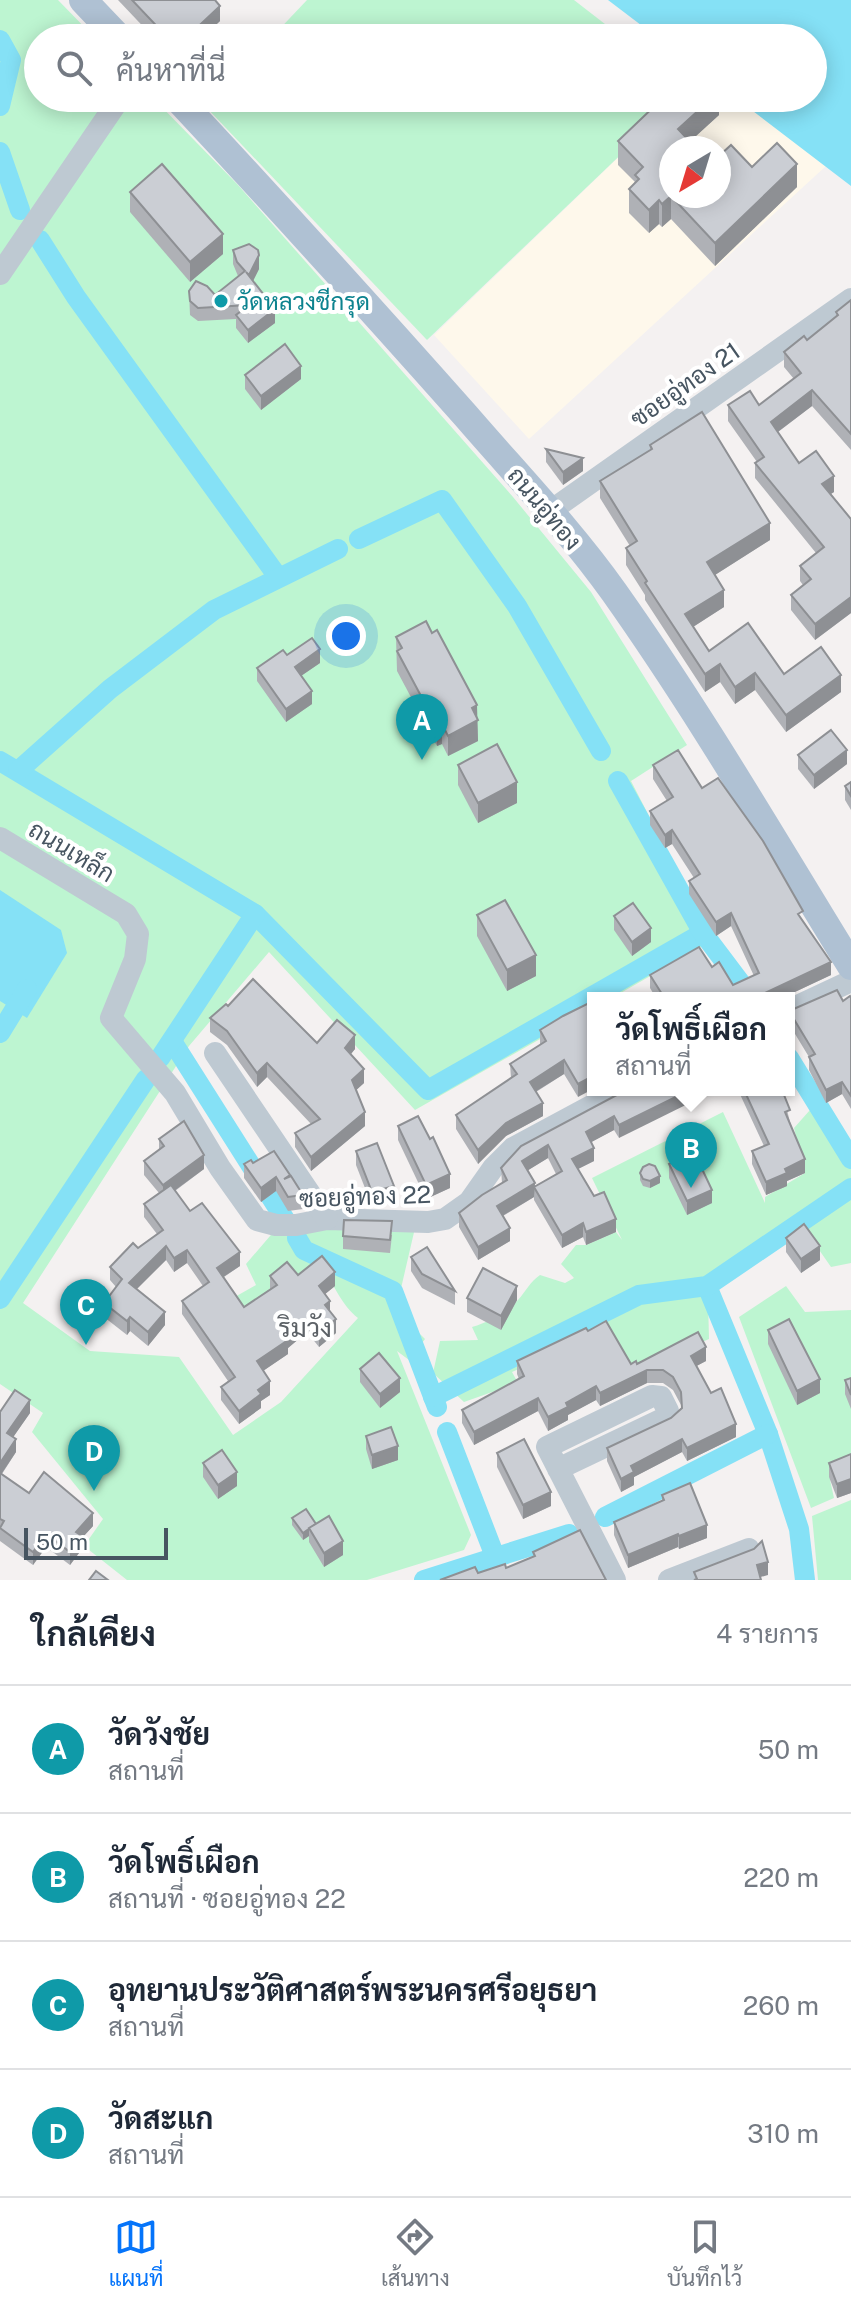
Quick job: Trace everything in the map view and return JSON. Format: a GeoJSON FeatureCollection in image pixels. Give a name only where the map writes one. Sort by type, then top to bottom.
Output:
{"type":"FeatureCollection","features":[{"type":"Feature","properties":{"kind":"main road"},"geometry":{"type":"LineString","coordinates":[[83,0],[106,24]]}},
{"type":"Feature","properties":{"kind":"main road","name":"ถนนอู่ทอง"},"geometry":{"type":"LineString","coordinates":[[190,112],[296,225],[549,512],[613,590],[697,718],[851,966]]}},
{"type":"Feature","properties":{"kind":"street"},"geometry":{"type":"LineString","coordinates":[[0,274],[110,112]]}},
{"type":"Feature","properties":{"kind":"street","name":"ซอยอู่ทอง 21"},"geometry":{"type":"LineString","coordinates":[[549,512],[851,299]]}},
{"type":"Feature","properties":{"kind":"street","name":"ถนนเหล็ก"},"geometry":{"type":"LineString","coordinates":[[0,838],[126,914],[138,934],[135,959],[111,1018],[175,1093],[220,1168],[257,1220]]}},
{"type":"Feature","properties":{"kind":"street"},"geometry":{"type":"LineString","coordinates":[[795,1007],[851,981]]}},
{"type":"Feature","properties":{"kind":"street"},"geometry":{"type":"LineString","coordinates":[[215,1053],[327,1219]]}},
{"type":"Feature","properties":{"kind":"street","name":"ซอยอู่ทอง 22"},"geometry":{"type":"LineString","coordinates":[[257,1220],[276,1225],[296,1225],[327,1219],[428,1222],[445,1219],[469,1202],[493,1168],[513,1148],[610,1096]]}},
{"type":"Feature","properties":{"kind":"street"},"geometry":{"type":"LineString","coordinates":[[558,1469],[665,1418],[668,1411],[661,1397],[652,1396],[547,1447],[558,1469],[615,1580]]}},
{"type":"Feature","properties":{"kind":"street"},"geometry":{"type":"LineString","coordinates":[[669,1580],[716,1571],[749,1549]]}},
{"type":"Feature","properties":{"kind":"shaded area"},"geometry":{"type":"Polygon","coordinates":[[[665,112],[755,112],[826,166],[529,439],[434,335],[665,112]]]}},
{"type":"Feature","properties":{"kind":"green space"},"geometry":{"type":"Polygon","coordinates":[[[0,0],[58,0],[81,24],[24,24],[24,112],[167,112],[238,185],[513,497],[591,592],[687,745],[631,781],[713,940],[622,992],[587,992],[587,1012],[415,1110],[269,952],[189,1046],[23,1303],[90,1351],[179,1357],[233,1435],[281,1402],[358,1318],[322,1270],[242,1313],[233,1298],[256,1285],[246,1264],[276,1229],[415,1228],[396,1310],[425,1339],[409,1360],[397,1351],[471,1535],[464,1550],[367,1580],[127,1580],[84,1546],[103,1519],[32,1432],[43,1413],[0,1384],[0,0]]]}},
{"type":"Feature","properties":{"kind":"green space"},"geometry":{"type":"Polygon","coordinates":[[[307,0],[574,0],[605,24],[284,24],[307,0]]]}},
{"type":"Feature","properties":{"kind":"green space"},"geometry":{"type":"Polygon","coordinates":[[[211,112],[665,112],[427,340],[211,112]]]}},
{"type":"Feature","properties":{"kind":"green space"},"geometry":{"type":"Polygon","coordinates":[[[810,1110],[851,1156],[851,1263],[831,1267],[806,1231],[745,1270],[714,1272],[708,1299],[709,1339],[631,1374],[605,1331],[512,1372],[518,1383],[464,1402],[433,1373],[440,1341],[478,1340],[472,1327],[508,1309],[540,1275],[565,1283],[574,1278],[561,1264],[576,1245],[586,1245],[616,1232],[622,1240],[592,1178],[723,1112],[765,1203],[765,1197],[805,1173],[794,1128],[810,1110]]]}},
{"type":"Feature","properties":{"kind":"green space"},"geometry":{"type":"Polygon","coordinates":[[[786,1286],[805,1312],[851,1310],[851,1455],[830,1480],[834,1498],[811,1508],[739,1317],[786,1286]]]}},
{"type":"Feature","properties":{"kind":"green space"},"geometry":{"type":"Polygon","coordinates":[[[851,1500],[851,1580],[818,1580],[812,1516],[851,1500]]]}},
{"type":"Feature","properties":{"kind":"water"},"geometry":{"type":"Polygon","coordinates":[[[608,0],[851,0],[851,186],[754,112],[827,112],[827,24],[640,24],[608,0]]]}},
{"type":"Feature","properties":{"kind":"water"},"geometry":{"type":"Polygon","coordinates":[[[0,890],[61,930],[67,953],[27,1018],[0,1001],[0,890]]]}},
{"type":"Feature","properties":{"kind":"building"},"geometry":{"type":"Polygon","coordinates":[[[132,0],[215,0],[220,6],[201,24],[155,24],[132,0]]]}},
{"type":"Feature","properties":{"kind":"building"},"geometry":{"type":"Polygon","coordinates":[[[648,112],[697,112],[678,129],[685,136],[659,136],[659,200],[649,210],[629,189],[639,179],[635,175],[643,167],[618,141],[648,112]]]}},
{"type":"Feature","properties":{"kind":"building"},"geometry":{"type":"Polygon","coordinates":[[[777,143],[797,164],[715,243],[682,208],[731,208],[731,145],[752,167],[777,143]]]}},
{"type":"Feature","properties":{"kind":"building"},"geometry":{"type":"Polygon","coordinates":[[[162,164],[223,234],[190,262],[130,192],[162,164]]]}},
{"type":"Feature","properties":{"kind":"building"},"geometry":{"type":"Polygon","coordinates":[[[249,244],[258,250],[259,255],[249,275],[246,272],[275,309],[248,330],[236,315],[249,305],[198,308],[190,301],[189,291],[196,281],[207,286],[215,295],[245,271],[237,262],[233,250],[249,244]]]}},
{"type":"Feature","properties":{"kind":"building"},"geometry":{"type":"Polygon","coordinates":[[[851,300],[851,434],[812,390],[771,422],[799,463],[816,451],[834,476],[822,484],[851,519],[851,597],[815,624],[791,595],[811,579],[800,566],[824,547],[755,463],[764,457],[728,405],[750,391],[759,405],[801,373],[784,352],[804,336],[807,340],[851,300]]]}},
{"type":"Feature","properties":{"kind":"building"},"geometry":{"type":"Polygon","coordinates":[[[285,344],[301,366],[261,396],[245,375],[285,344]]]}},
{"type":"Feature","properties":{"kind":"building"},"geometry":{"type":"Polygon","coordinates":[[[702,412],[770,523],[707,562],[724,590],[685,614],[709,651],[748,623],[784,674],[821,647],[841,675],[786,715],[755,673],[735,687],[720,664],[705,674],[645,583],[647,581],[626,548],[637,541],[600,481],[652,449],[650,445],[702,412]]]}},
{"type":"Feature","properties":{"kind":"building"},"geometry":{"type":"Polygon","coordinates":[[[546,449],[583,458],[563,472],[546,449]]]}},
{"type":"Feature","properties":{"kind":"building"},"geometry":{"type":"Polygon","coordinates":[[[426,621],[432,633],[437,630],[477,705],[472,708],[478,720],[448,736],[442,724],[437,726],[397,651],[402,648],[396,637],[426,621]]]}},
{"type":"Feature","properties":{"kind":"building"},"geometry":{"type":"Polygon","coordinates":[[[312,638],[320,649],[295,667],[312,691],[286,709],[257,668],[283,650],[287,655],[312,638]]]}},
{"type":"Feature","properties":{"kind":"building"},"geometry":{"type":"Polygon","coordinates":[[[831,730],[847,750],[814,775],[798,755],[831,730]]]}},
{"type":"Feature","properties":{"kind":"building"},"geometry":{"type":"Polygon","coordinates":[[[497,744],[517,782],[478,803],[458,765],[497,744]]]}},
{"type":"Feature","properties":{"kind":"building"},"geometry":{"type":"Polygon","coordinates":[[[678,750],[702,788],[718,778],[763,841],[803,911],[798,914],[831,962],[767,992],[661,992],[650,975],[699,947],[712,967],[719,962],[733,985],[759,973],[731,913],[716,922],[689,881],[700,874],[672,830],[665,835],[650,811],[673,797],[653,765],[678,750]]]}},
{"type":"Feature","properties":{"kind":"building"},"geometry":{"type":"Polygon","coordinates":[[[851,782],[851,796],[845,786],[851,782]]]}},
{"type":"Feature","properties":{"kind":"building"},"geometry":{"type":"Polygon","coordinates":[[[505,900],[536,955],[507,970],[477,915],[505,900]]]}},
{"type":"Feature","properties":{"kind":"building"},"geometry":{"type":"Polygon","coordinates":[[[633,903],[651,928],[632,942],[614,916],[633,903]]]}},
{"type":"Feature","properties":{"kind":"building"},"geometry":{"type":"Polygon","coordinates":[[[253,979],[317,1043],[337,1020],[355,1035],[345,1048],[364,1069],[352,1080],[365,1112],[311,1157],[295,1133],[320,1119],[267,1063],[257,1073],[227,1031],[210,1018],[226,1004],[228,1006],[253,979]]]}},
{"type":"Feature","properties":{"kind":"building"},"geometry":{"type":"Polygon","coordinates":[[[837,990],[843,1001],[850,996],[851,1096],[842,1082],[826,1090],[809,1057],[815,1054],[795,1021],[795,1008],[837,990]]]}},
{"type":"Feature","properties":{"kind":"building"},"geometry":{"type":"Polygon","coordinates":[[[587,1004],[587,1079],[578,1084],[564,1060],[530,1082],[543,1103],[506,1123],[478,1150],[456,1115],[517,1074],[510,1064],[546,1041],[540,1030],[587,1004]]]}},
{"type":"Feature","properties":{"kind":"building"},"geometry":{"type":"Polygon","coordinates":[[[615,1096],[678,1096],[619,1125],[614,1116],[586,1132],[594,1148],[572,1159],[594,1196],[604,1192],[616,1219],[586,1232],[583,1223],[562,1235],[534,1187],[562,1171],[548,1145],[522,1161],[535,1183],[497,1206],[510,1228],[478,1247],[459,1213],[507,1180],[501,1168],[521,1146],[615,1096]]]}},
{"type":"Feature","properties":{"kind":"building"},"geometry":{"type":"Polygon","coordinates":[[[747,1096],[784,1096],[790,1110],[785,1112],[805,1159],[785,1169],[787,1173],[766,1182],[752,1151],[769,1144],[747,1096]]]}},
{"type":"Feature","properties":{"kind":"building"},"geometry":{"type":"Polygon","coordinates":[[[418,1116],[430,1139],[433,1137],[450,1174],[426,1185],[398,1126],[418,1116]]]}},
{"type":"Feature","properties":{"kind":"building"},"geometry":{"type":"Polygon","coordinates":[[[184,1121],[204,1155],[163,1185],[144,1161],[164,1146],[159,1139],[184,1121]]]}},
{"type":"Feature","properties":{"kind":"building"},"geometry":{"type":"Polygon","coordinates":[[[377,1143],[394,1186],[372,1192],[356,1151],[377,1143]]]}},
{"type":"Feature","properties":{"kind":"building"},"geometry":{"type":"Polygon","coordinates":[[[274,1151],[290,1175],[284,1179],[291,1176],[303,1195],[288,1197],[276,1177],[261,1188],[244,1164],[251,1160],[253,1163],[274,1151]]]}},
{"type":"Feature","properties":{"kind":"building"},"geometry":{"type":"Polygon","coordinates":[[[694,1152],[712,1190],[687,1201],[669,1164],[694,1152]]]}},
{"type":"Feature","properties":{"kind":"building"},"geometry":{"type":"Polygon","coordinates":[[[649,1164],[655,1166],[660,1176],[650,1181],[643,1179],[640,1173],[649,1164]]]}},
{"type":"Feature","properties":{"kind":"building"},"geometry":{"type":"Polygon","coordinates":[[[171,1185],[190,1211],[202,1203],[240,1252],[217,1268],[244,1307],[277,1285],[270,1276],[287,1262],[298,1275],[322,1256],[335,1272],[319,1286],[330,1301],[325,1305],[336,1319],[319,1333],[307,1319],[285,1336],[288,1340],[257,1361],[270,1381],[258,1390],[261,1394],[239,1411],[221,1387],[235,1377],[182,1301],[209,1282],[187,1250],[174,1258],[166,1246],[129,1283],[165,1312],[148,1332],[130,1317],[127,1321],[104,1303],[122,1279],[110,1267],[133,1243],[138,1248],[163,1230],[144,1204],[171,1185]]]}},
{"type":"Feature","properties":{"kind":"building"},"geometry":{"type":"Polygon","coordinates":[[[344,1220],[392,1221],[390,1240],[343,1236],[344,1220]]]}},
{"type":"Feature","properties":{"kind":"building"},"geometry":{"type":"Polygon","coordinates":[[[804,1224],[820,1246],[801,1259],[786,1238],[804,1224]]]}},
{"type":"Feature","properties":{"kind":"building"},"geometry":{"type":"Polygon","coordinates":[[[427,1247],[455,1291],[422,1274],[411,1257],[427,1247]]]}},
{"type":"Feature","properties":{"kind":"building"},"geometry":{"type":"Polygon","coordinates":[[[483,1268],[517,1286],[501,1316],[467,1298],[483,1268]]]}},
{"type":"Feature","properties":{"kind":"building"},"geometry":{"type":"Polygon","coordinates":[[[79,1285],[101,1303],[86,1321],[64,1303],[79,1285]]]}},
{"type":"Feature","properties":{"kind":"building"},"geometry":{"type":"Polygon","coordinates":[[[789,1319],[820,1379],[797,1391],[768,1330],[789,1319]]]}},
{"type":"Feature","properties":{"kind":"building"},"geometry":{"type":"Polygon","coordinates":[[[606,1321],[631,1364],[636,1361],[637,1364],[698,1332],[706,1347],[691,1356],[711,1393],[721,1388],[736,1424],[687,1448],[682,1439],[631,1466],[634,1472],[621,1479],[607,1448],[671,1418],[682,1408],[681,1392],[673,1377],[663,1370],[647,1370],[600,1393],[596,1386],[566,1403],[568,1407],[548,1417],[538,1398],[474,1432],[462,1410],[524,1376],[517,1361],[606,1321]]]}},
{"type":"Feature","properties":{"kind":"building"},"geometry":{"type":"Polygon","coordinates":[[[379,1353],[400,1378],[380,1394],[360,1369],[379,1353]]]}},
{"type":"Feature","properties":{"kind":"building"},"geometry":{"type":"Polygon","coordinates":[[[851,1378],[851,1395],[845,1380],[851,1378]]]}},
{"type":"Feature","properties":{"kind":"building"},"geometry":{"type":"Polygon","coordinates":[[[15,1390],[30,1400],[7,1433],[16,1439],[0,1463],[0,1412],[15,1390]]]}},
{"type":"Feature","properties":{"kind":"building"},"geometry":{"type":"Polygon","coordinates":[[[391,1427],[398,1446],[372,1455],[366,1436],[391,1427]]]}},
{"type":"Feature","properties":{"kind":"building"},"geometry":{"type":"Polygon","coordinates":[[[524,1439],[551,1492],[523,1505],[497,1453],[524,1439]]]}},
{"type":"Feature","properties":{"kind":"building"},"geometry":{"type":"Polygon","coordinates":[[[222,1450],[237,1472],[218,1485],[203,1463],[222,1450]]]}},
{"type":"Feature","properties":{"kind":"building"},"geometry":{"type":"Polygon","coordinates":[[[851,1454],[851,1479],[837,1484],[829,1463],[851,1454]]]}},
{"type":"Feature","properties":{"kind":"building"},"geometry":{"type":"Polygon","coordinates":[[[44,1472],[93,1513],[76,1532],[82,1536],[70,1552],[46,1534],[33,1552],[0,1528],[4,1521],[0,1519],[0,1473],[29,1493],[44,1472]]]}},
{"type":"Feature","properties":{"kind":"building"},"geometry":{"type":"Polygon","coordinates":[[[690,1483],[707,1525],[628,1555],[614,1522],[664,1500],[662,1495],[690,1483]]]}},
{"type":"Feature","properties":{"kind":"building"},"geometry":{"type":"Polygon","coordinates":[[[306,1509],[316,1524],[303,1533],[292,1518],[306,1509]]]}},
{"type":"Feature","properties":{"kind":"building"},"geometry":{"type":"Polygon","coordinates":[[[329,1516],[343,1541],[324,1553],[309,1528],[329,1516]]]}},
{"type":"Feature","properties":{"kind":"building"},"geometry":{"type":"Polygon","coordinates":[[[580,1530],[606,1580],[440,1580],[475,1567],[478,1573],[505,1564],[506,1568],[535,1556],[533,1552],[580,1530]]]}},
{"type":"Feature","properties":{"kind":"building"},"geometry":{"type":"Polygon","coordinates":[[[762,1541],[768,1562],[757,1565],[761,1580],[694,1580],[697,1579],[694,1572],[754,1549],[762,1541]]]}},
{"type":"Feature","properties":{"kind":"building"},"geometry":{"type":"Polygon","coordinates":[[[96,1571],[108,1580],[89,1580],[96,1571]]]}},
{"type":"Feature","properties":{"kind":"waterway"},"geometry":{"type":"LineString","coordinates":[[0,40],[11,60],[0,106]]}},
{"type":"Feature","properties":{"kind":"waterway"},"geometry":{"type":"LineString","coordinates":[[0,152],[20,210]]}},
{"type":"Feature","properties":{"kind":"waterway"},"geometry":{"type":"LineString","coordinates":[[40,240],[76,297],[278,577]]}},
{"type":"Feature","properties":{"kind":"waterway"},"geometry":{"type":"LineString","coordinates":[[359,539],[442,500],[517,606],[601,751]]}},
{"type":"Feature","properties":{"kind":"waterway"},"geometry":{"type":"LineString","coordinates":[[18,771],[110,689],[214,610],[338,549]]}},
{"type":"Feature","properties":{"kind":"waterway"},"geometry":{"type":"LineString","coordinates":[[0,761],[255,914],[428,1090],[587,999]]}},
{"type":"Feature","properties":{"kind":"waterway"},"geometry":{"type":"LineString","coordinates":[[618,781],[703,933],[747,992]]}},
{"type":"Feature","properties":{"kind":"waterway"},"geometry":{"type":"LineString","coordinates":[[160,1058],[255,914]]}},
{"type":"Feature","properties":{"kind":"waterway"},"geometry":{"type":"LineString","coordinates":[[600,992],[703,933]]}},
{"type":"Feature","properties":{"kind":"waterway"},"geometry":{"type":"LineString","coordinates":[[0,1033],[27,989]]}},
{"type":"Feature","properties":{"kind":"waterway"},"geometry":{"type":"LineString","coordinates":[[172,1041],[286,1221]]}},
{"type":"Feature","properties":{"kind":"waterway"},"geometry":{"type":"LineString","coordinates":[[795,1068],[851,1159]]}},
{"type":"Feature","properties":{"kind":"waterway"},"geometry":{"type":"LineString","coordinates":[[0,1299],[146,1079]]}},
{"type":"Feature","properties":{"kind":"waterway"},"geometry":{"type":"LineString","coordinates":[[433,1397],[639,1295],[707,1286],[851,1188]]}},
{"type":"Feature","properties":{"kind":"waterway"},"geometry":{"type":"LineString","coordinates":[[297,1238],[304,1250],[393,1291],[437,1407]]}},
{"type":"Feature","properties":{"kind":"waterway"},"geometry":{"type":"LineString","coordinates":[[707,1286],[768,1434],[799,1529],[805,1580]]}},
{"type":"Feature","properties":{"kind":"waterway"},"geometry":{"type":"LineString","coordinates":[[447,1432],[496,1559]]}},
{"type":"Feature","properties":{"kind":"waterway"},"geometry":{"type":"LineString","coordinates":[[605,1517],[768,1434]]}},
{"type":"Feature","properties":{"kind":"waterway"},"geometry":{"type":"LineString","coordinates":[[424,1580],[569,1534]]}},
{"type":"Feature","properties":{"kind":"place","name":"วัดหลวงชีกรุด"},"geometry":{"type":"Point","coordinates":[221,301]}},
{"type":"Feature","properties":{"kind":"place","name":"วัดวังชัย"},"geometry":{"type":"Point","coordinates":[422,760]}},
{"type":"Feature","properties":{"kind":"place","name":"วัดโพธิ์เผือก"},"geometry":{"type":"Point","coordinates":[691,1188]}},
{"type":"Feature","properties":{"kind":"place","name":"อุทยานประวัติศาสตร์พระนครศรีอยุธยา"},"geometry":{"type":"Point","coordinates":[86,1345]}},
{"type":"Feature","properties":{"kind":"place","name":"วัดสะแก"},"geometry":{"type":"Point","coordinates":[94,1491]}},
{"type":"Feature","properties":{"kind":"district","name":"ริมวัง"},"geometry":{"type":"Point","coordinates":[305,1327]}}]}
